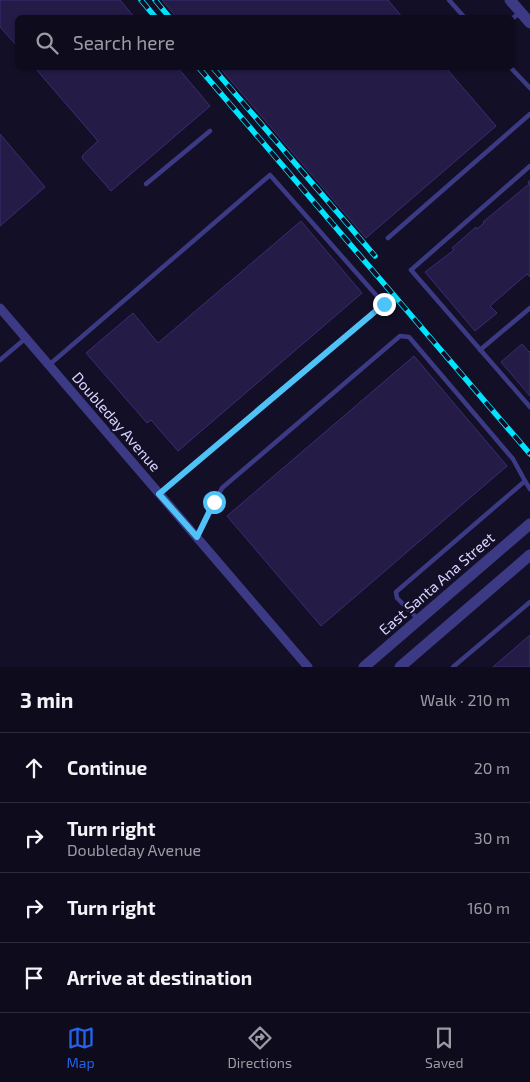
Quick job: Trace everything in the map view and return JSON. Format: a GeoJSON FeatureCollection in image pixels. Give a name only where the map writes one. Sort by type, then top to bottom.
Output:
{"type":"FeatureCollection","features":[{"type":"Feature","properties":{"kind":"street"},"geometry":{"type":"LineString","coordinates":[[510,0],[516,15],[530,23]]}},
{"type":"Feature","properties":{"kind":"street","name":"Doubleday Avenue"},"geometry":{"type":"LineString","coordinates":[[0,308],[308,667]]}},
{"type":"Feature","properties":{"kind":"street","name":"East Santa Ana Street"},"geometry":{"type":"LineString","coordinates":[[364,667],[530,524]]}},
{"type":"Feature","properties":{"kind":"street"},"geometry":{"type":"LineString","coordinates":[[400,667],[530,555]]}},
{"type":"Feature","properties":{"kind":"lane"},"geometry":{"type":"LineString","coordinates":[[449,0],[462,15]]}},
{"type":"Feature","properties":{"kind":"lane"},"geometry":{"type":"LineString","coordinates":[[513,70],[530,88]]}},
{"type":"Feature","properties":{"kind":"lane"},"geometry":{"type":"LineString","coordinates":[[388,238],[530,114]]}},
{"type":"Feature","properties":{"kind":"lane"},"geometry":{"type":"LineString","coordinates":[[146,184],[210,131]]}},
{"type":"Feature","properties":{"kind":"lane"},"geometry":{"type":"LineString","coordinates":[[530,166],[411,270],[530,407]]}},
{"type":"Feature","properties":{"kind":"lane"},"geometry":{"type":"LineString","coordinates":[[49,365],[270,175],[384,304],[159,494]]}},
{"type":"Feature","properties":{"kind":"lane"},"geometry":{"type":"LineString","coordinates":[[480,350],[530,308]]}},
{"type":"Feature","properties":{"kind":"lane"},"geometry":{"type":"LineString","coordinates":[[197,537],[222,488],[400,336],[409,337],[513,459],[530,489]]}},
{"type":"Feature","properties":{"kind":"lane"},"geometry":{"type":"LineString","coordinates":[[0,360],[26,338]]}},
{"type":"Feature","properties":{"kind":"lane"},"geometry":{"type":"LineString","coordinates":[[419,620],[397,598],[396,592],[525,480]]}},
{"type":"Feature","properties":{"kind":"lane"},"geometry":{"type":"LineString","coordinates":[[453,667],[530,602]]}},
{"type":"Feature","properties":{"kind":"building"},"geometry":{"type":"Polygon","coordinates":[[[0,0],[120,0],[132,15],[15,15],[15,44],[0,27],[0,0]]]}},
{"type":"Feature","properties":{"kind":"building"},"geometry":{"type":"Polygon","coordinates":[[[162,0],[388,0],[400,15],[174,15],[162,0]]]}},
{"type":"Feature","properties":{"kind":"building"},"geometry":{"type":"Polygon","coordinates":[[[37,70],[180,70],[210,106],[111,191],[82,158],[98,141],[37,70]]]}},
{"type":"Feature","properties":{"kind":"building"},"geometry":{"type":"Polygon","coordinates":[[[222,70],[448,70],[496,126],[366,238],[222,70]]]}},
{"type":"Feature","properties":{"kind":"building"},"geometry":{"type":"Polygon","coordinates":[[[0,134],[45,187],[0,226],[0,134]]]}},
{"type":"Feature","properties":{"kind":"building"},"geometry":{"type":"Polygon","coordinates":[[[530,180],[530,277],[527,274],[490,306],[497,313],[475,331],[425,272],[454,250],[452,248],[529,184],[530,180]]]}},
{"type":"Feature","properties":{"kind":"building"},"geometry":{"type":"Polygon","coordinates":[[[301,221],[362,293],[178,451],[151,420],[147,423],[86,353],[133,313],[158,343],[301,221]]]}},
{"type":"Feature","properties":{"kind":"building"},"geometry":{"type":"Polygon","coordinates":[[[522,344],[530,351],[530,396],[501,362],[522,344]]]}},
{"type":"Feature","properties":{"kind":"building"},"geometry":{"type":"Polygon","coordinates":[[[414,356],[507,466],[321,626],[227,516],[414,356]]]}},
{"type":"Feature","properties":{"kind":"building"},"geometry":{"type":"Polygon","coordinates":[[[530,635],[530,667],[493,667],[530,635]]]}},
{"type":"Feature","properties":{"kind":"railway"},"geometry":{"type":"LineString","coordinates":[[141,0],[154,15]]}},
{"type":"Feature","properties":{"kind":"railway"},"geometry":{"type":"LineString","coordinates":[[155,0],[168,15]]}},
{"type":"Feature","properties":{"kind":"railway"},"geometry":{"type":"LineString","coordinates":[[201,70],[530,454]]}},
{"type":"Feature","properties":{"kind":"railway"},"geometry":{"type":"LineString","coordinates":[[215,70],[375,256]]}},
{"type":"Feature","properties":{"kind":"route"},"geometry":{"type":"LineString","coordinates":[[214,502],[197,537],[159,494],[384,304]]}}]}
